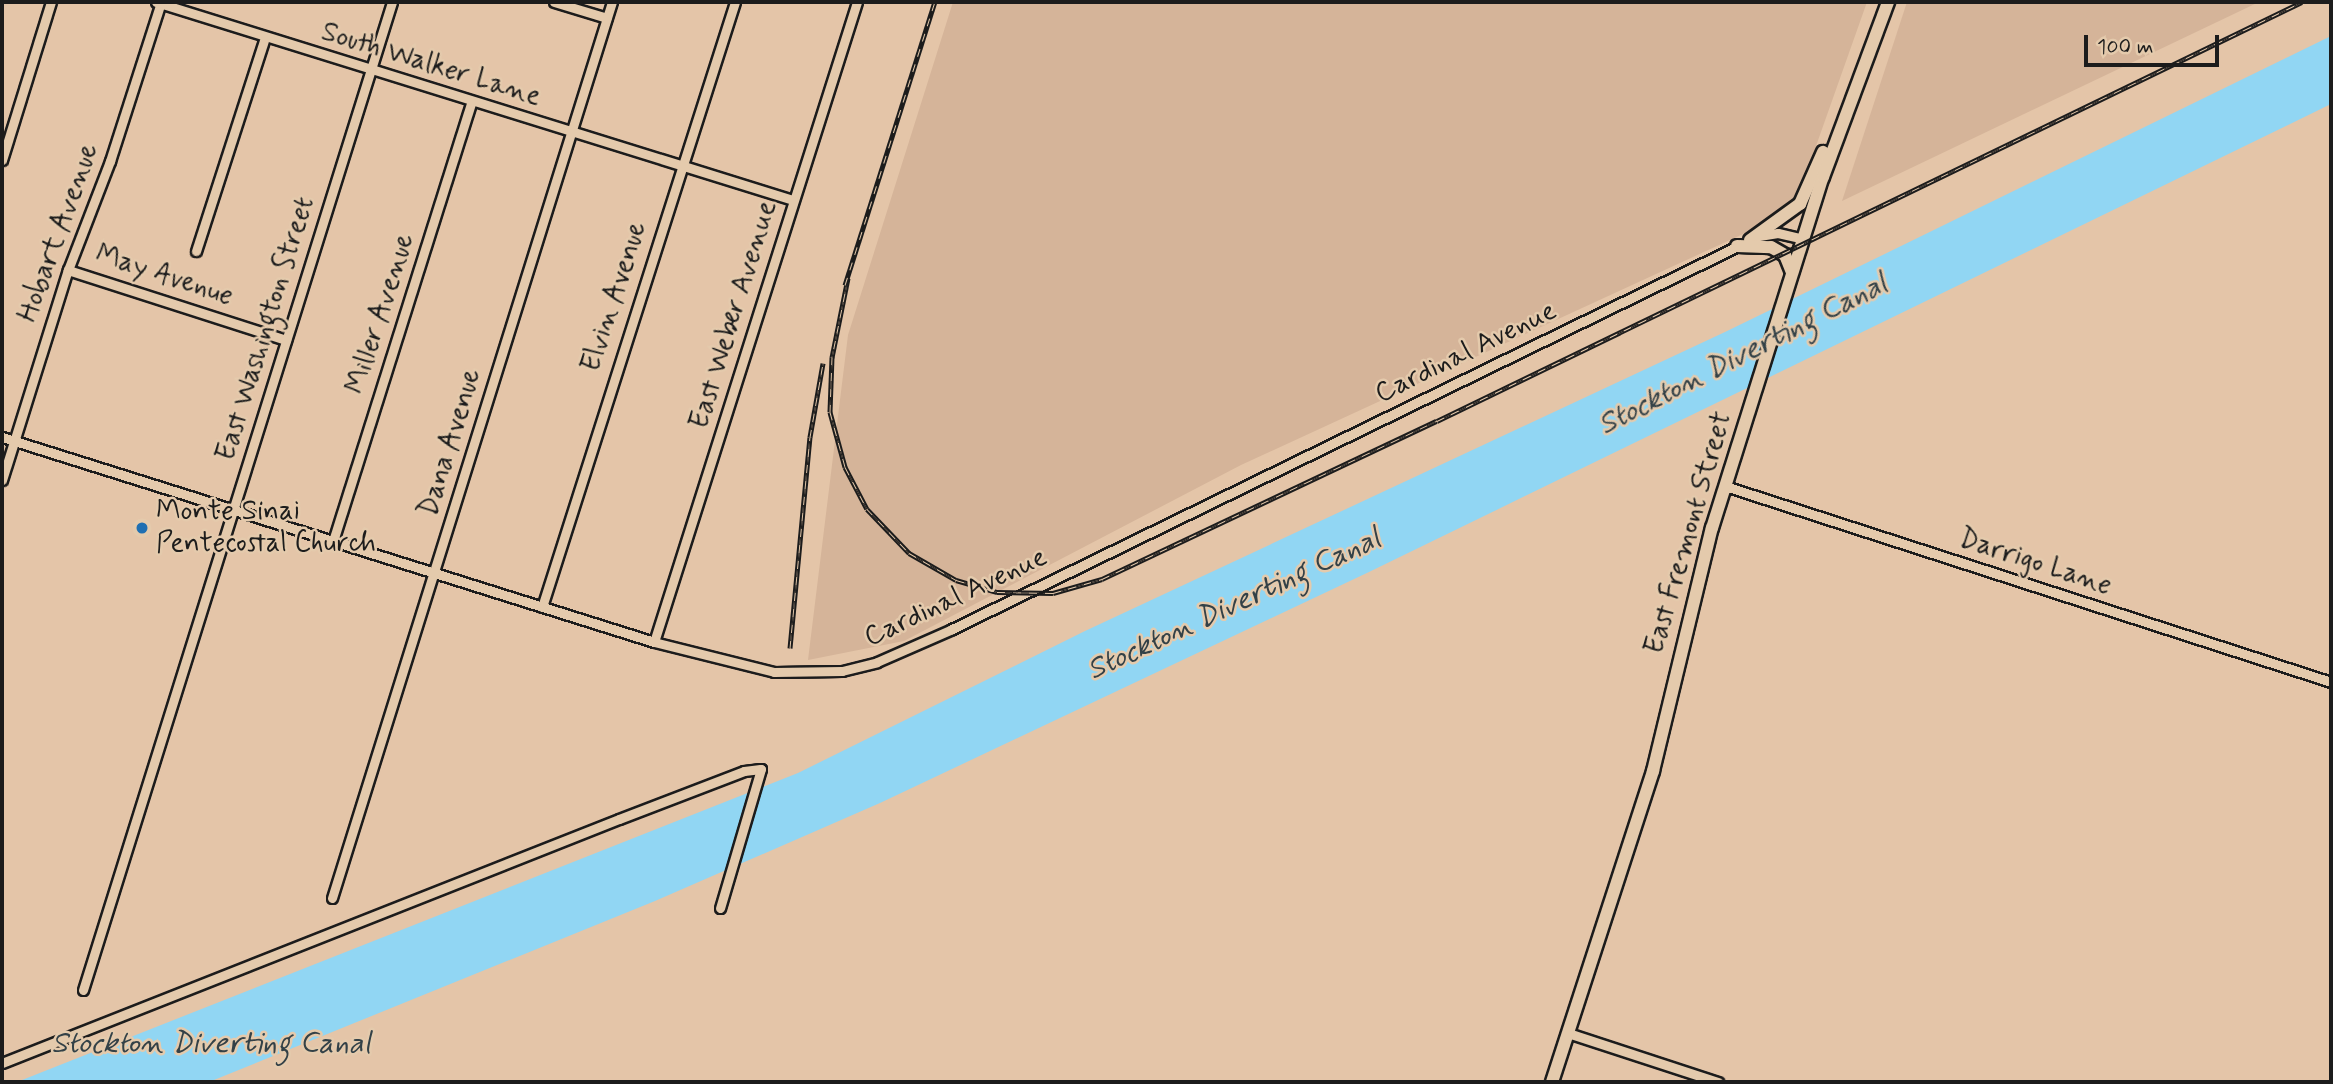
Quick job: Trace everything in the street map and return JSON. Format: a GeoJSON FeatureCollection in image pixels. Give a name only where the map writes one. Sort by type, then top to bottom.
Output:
{"type":"FeatureCollection","features":[{"type":"Feature","properties":{"kind":"main road","name":"East Fremont Street"},"geometry":{"type":"LineString","coordinates":[[1552,1082],[1653,771],[1688,612],[1725,486],[1851,96],[1888,2]]}},
{"type":"Feature","properties":{"kind":"main road"},"geometry":{"type":"LineString","coordinates":[[1750,240],[1800,204],[1851,96]]}},
{"type":"Feature","properties":{"kind":"main road"},"geometry":{"type":"LineString","coordinates":[[1737,246],[1757,243],[1778,250],[1788,258],[1791,278]]}},
{"type":"Feature","properties":{"kind":"street"},"geometry":{"type":"LineString","coordinates":[[2,160],[51,2]]}},
{"type":"Feature","properties":{"kind":"street","name":"South Walker Lane"},"geometry":{"type":"LineString","coordinates":[[159,2],[793,200]]}},
{"type":"Feature","properties":{"kind":"street","name":"Hobart Avenue"},"geometry":{"type":"LineString","coordinates":[[2,481],[68,270],[110,161],[159,2]]}},
{"type":"Feature","properties":{"kind":"street","name":"East Washington Street"},"geometry":{"type":"LineString","coordinates":[[83,990],[392,2]]}},
{"type":"Feature","properties":{"kind":"street"},"geometry":{"type":"LineString","coordinates":[[554,2],[607,18]]}},
{"type":"Feature","properties":{"kind":"street","name":"Dana Avenue"},"geometry":{"type":"LineString","coordinates":[[332,898],[612,2]]}},
{"type":"Feature","properties":{"kind":"street","name":"Elvin Avenue"},"geometry":{"type":"LineString","coordinates":[[542,607],[735,2]]}},
{"type":"Feature","properties":{"kind":"street","name":"East Weber Avenue"},"geometry":{"type":"LineString","coordinates":[[654,642],[857,2]]}},
{"type":"Feature","properties":{"kind":"street"},"geometry":{"type":"LineString","coordinates":[[196,251],[265,37]]}},
{"type":"Feature","properties":{"kind":"street","name":"Miller Avenue"},"geometry":{"type":"LineString","coordinates":[[333,541],[472,101]]}},
{"type":"Feature","properties":{"kind":"street","name":"Cardinal Avenue"},"geometry":{"type":"LineString","coordinates":[[2,437],[654,642],[787,673],[842,671],[877,662],[1750,240],[1771,233],[1803,239]]}},
{"type":"Feature","properties":{"kind":"street","name":"May Avenue"},"geometry":{"type":"LineString","coordinates":[[68,270],[286,340]]}},
{"type":"Feature","properties":{"kind":"street","name":"Darrigo Lane"},"geometry":{"type":"LineString","coordinates":[[1725,486],[2331,682]]}},
{"type":"Feature","properties":{"kind":"street"},"geometry":{"type":"LineString","coordinates":[[2,1063],[744,771],[761,769],[720,908]]}},
{"type":"Feature","properties":{"kind":"street"},"geometry":{"type":"LineString","coordinates":[[1568,1033],[1718,1082]]}},
{"type":"Feature","properties":{"kind":"shaded area"},"geometry":{"type":"Polygon","coordinates":[[[953,2],[1867,2],[1793,211],[1241,465],[904,641],[808,660],[848,335],[953,2]]]}},
{"type":"Feature","properties":{"kind":"shaded area"},"geometry":{"type":"Polygon","coordinates":[[[1907,2],[2259,2],[1842,201],[1907,2]]]}},
{"type":"Feature","properties":{"kind":"water","name":"Stockton Diverting Canal"},"geometry":{"type":"Polygon","coordinates":[[[2331,36],[2331,104],[1369,572],[880,803],[655,901],[209,1082],[17,1082],[798,773],[1085,631],[1725,332],[2331,36]]]}},
{"type":"Feature","properties":{"kind":"railway"},"geometry":{"type":"LineString","coordinates":[[845,285],[935,2]]}},
{"type":"Feature","properties":{"kind":"railway"},"geometry":{"type":"LineString","coordinates":[[848,278],[832,357],[830,412],[845,467],[867,509],[909,553],[956,580],[997,592],[1053,593],[1102,579],[1437,421],[2302,2]]}},
{"type":"Feature","properties":{"kind":"railway"},"geometry":{"type":"LineString","coordinates":[[790,648],[810,437],[823,363]]}},
{"type":"Feature","properties":{"kind":"place","name":"Monte Sinai Pentecostal Church"},"geometry":{"type":"Point","coordinates":[142,528]}}]}
